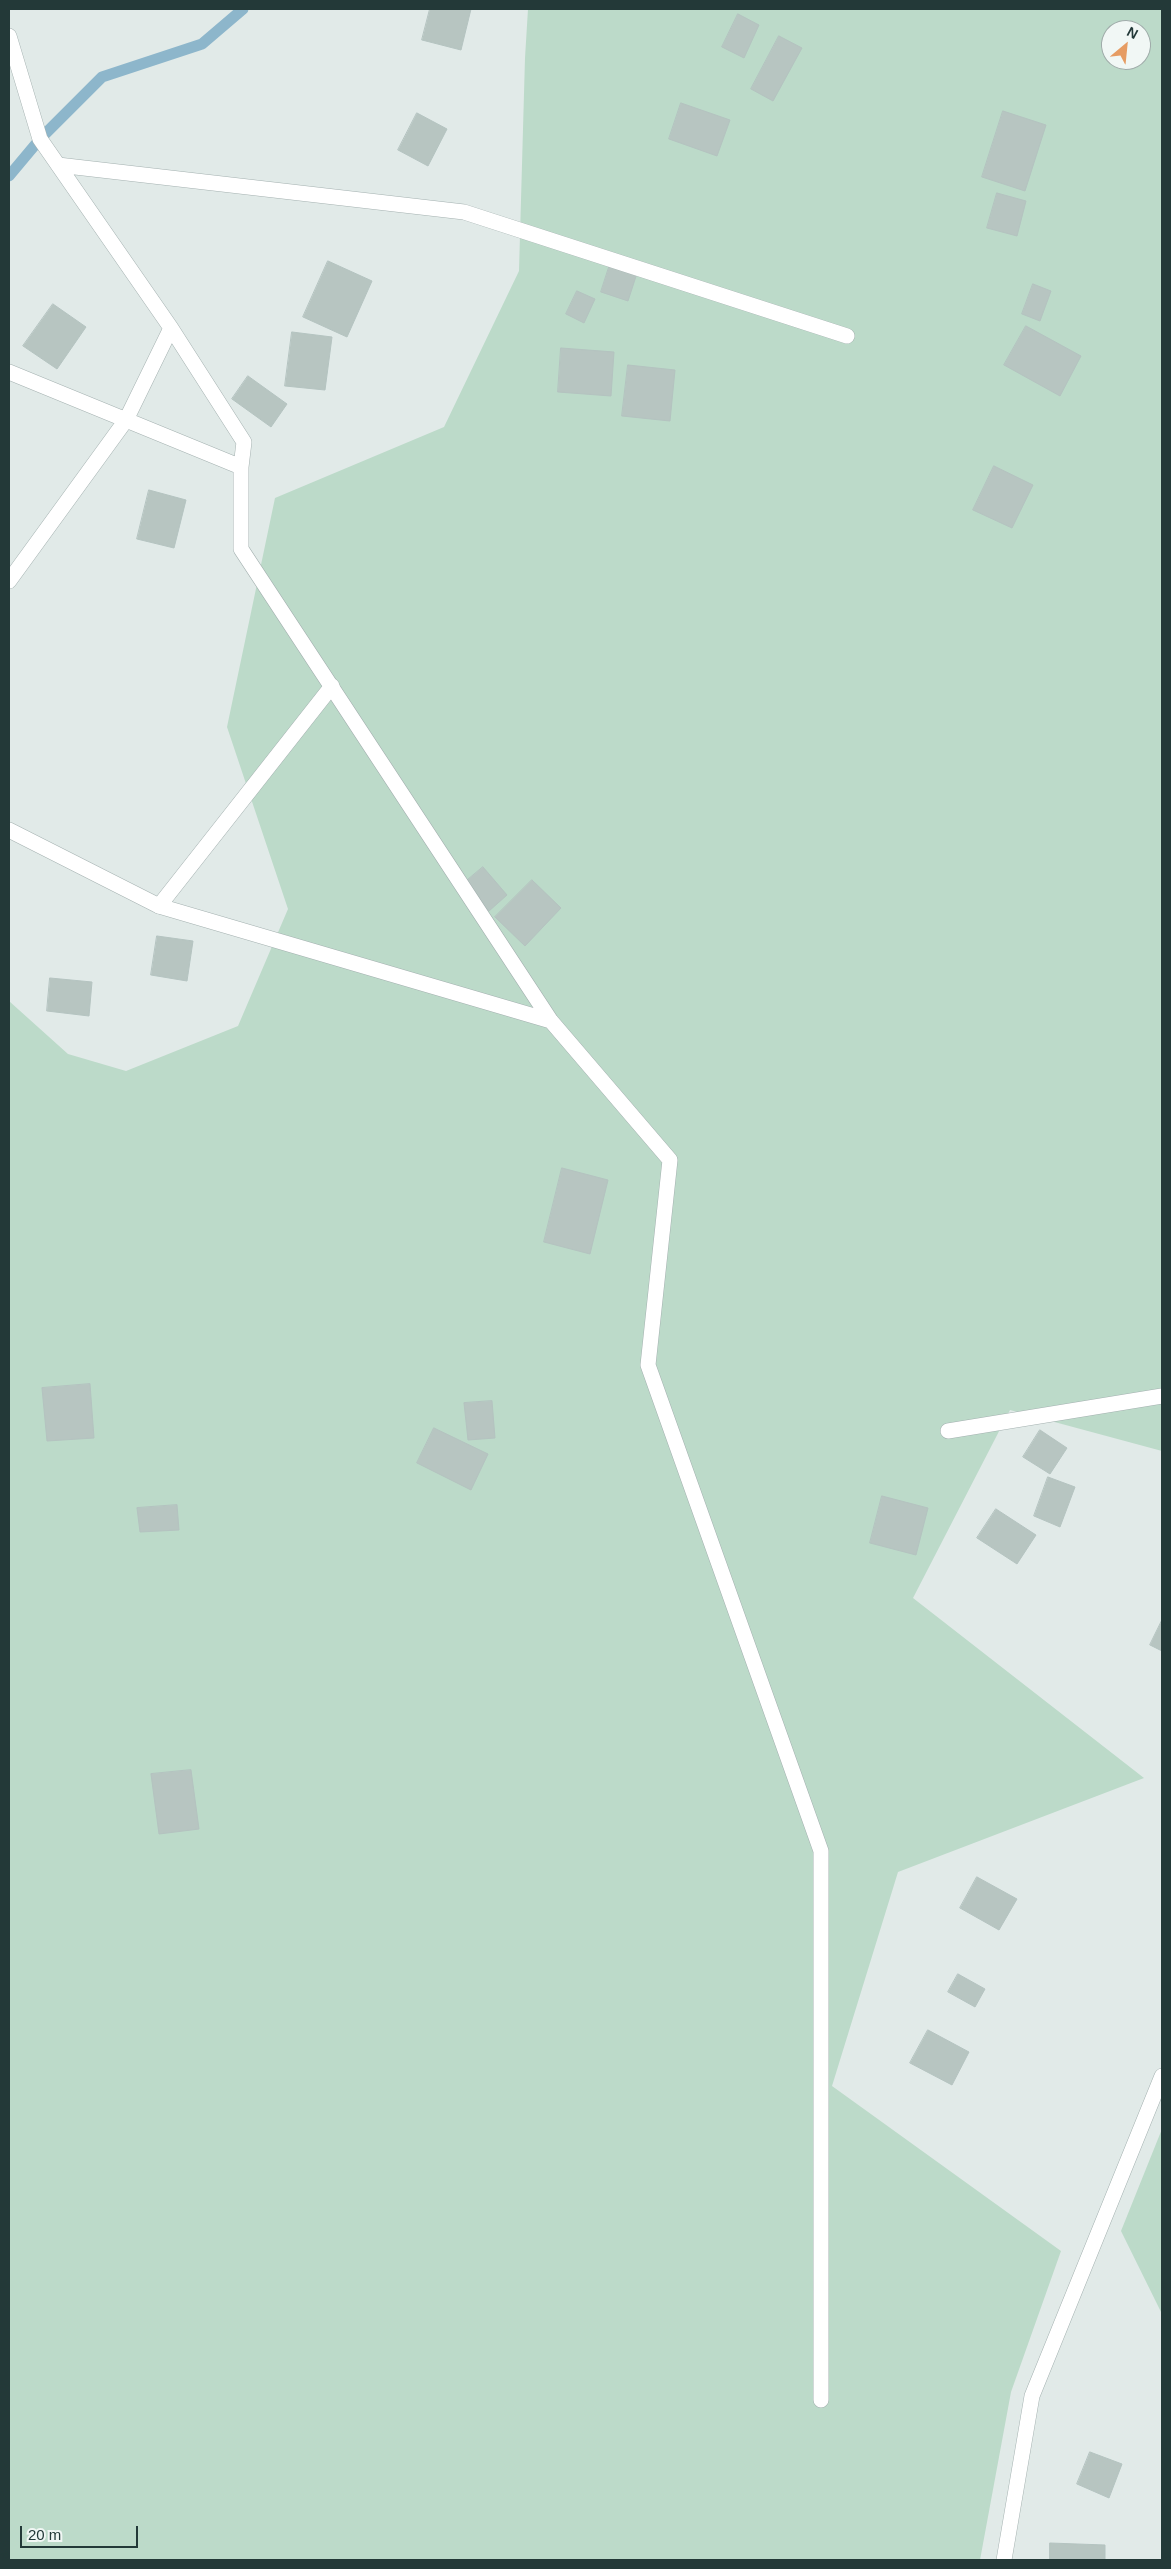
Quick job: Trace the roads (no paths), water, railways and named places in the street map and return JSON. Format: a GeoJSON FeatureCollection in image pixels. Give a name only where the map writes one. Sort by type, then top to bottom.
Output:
{"type":"FeatureCollection","features":[{"type":"Feature","properties":{"kind":"street"},"geometry":{"type":"LineString","coordinates":[[9,36],[40,139],[171,328],[244,442],[241,467],[241,549],[551,1021],[670,1160],[648,1365],[821,1851],[821,2400]]}},
{"type":"Feature","properties":{"kind":"street"},"geometry":{"type":"LineString","coordinates":[[58,164],[464,212],[847,336]]}},
{"type":"Feature","properties":{"kind":"street"},"geometry":{"type":"LineString","coordinates":[[9,582],[126,420],[171,328]]}},
{"type":"Feature","properties":{"kind":"street"},"geometry":{"type":"LineString","coordinates":[[9,372],[241,467]]}},
{"type":"Feature","properties":{"kind":"street"},"geometry":{"type":"LineString","coordinates":[[159,906],[332,686]]}},
{"type":"Feature","properties":{"kind":"street"},"geometry":{"type":"LineString","coordinates":[[9,830],[159,906],[551,1021]]}},
{"type":"Feature","properties":{"kind":"street"},"geometry":{"type":"LineString","coordinates":[[948,1431],[1162,1396]]}},
{"type":"Feature","properties":{"kind":"street"},"geometry":{"type":"LineString","coordinates":[[1004,2560],[1032,2396],[1162,2076]]}},
{"type":"Feature","properties":{"kind":"waterway"},"geometry":{"type":"LineString","coordinates":[[9,176],[40,139],[102,77],[202,44],[243,9]]}}]}
